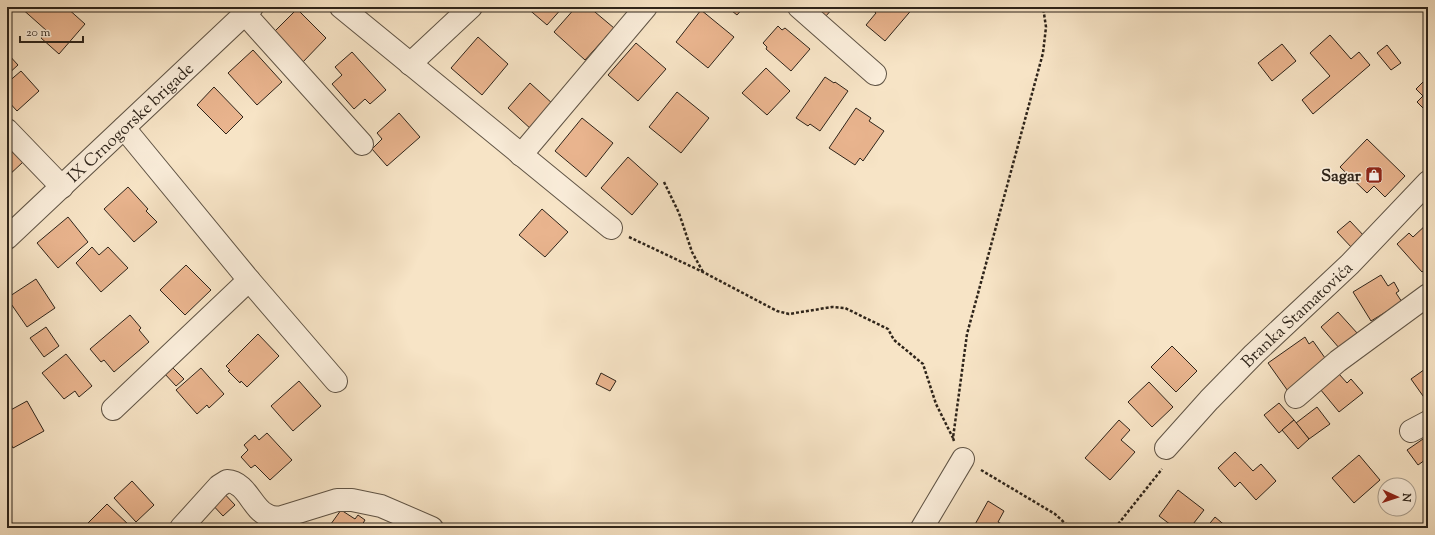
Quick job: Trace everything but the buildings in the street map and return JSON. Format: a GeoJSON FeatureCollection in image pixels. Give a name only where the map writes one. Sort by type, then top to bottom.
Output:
{"type":"FeatureCollection","features":[{"type":"Feature","properties":{"kind":"street"},"geometry":{"type":"LineString","coordinates":[[341,7],[611,228]]}},
{"type":"Feature","properties":{"kind":"street"},"geometry":{"type":"LineString","coordinates":[[410,64],[471,7]]}},
{"type":"Feature","properties":{"kind":"street"},"geometry":{"type":"LineString","coordinates":[[521,155],[646,7]]}},
{"type":"Feature","properties":{"kind":"street"},"geometry":{"type":"LineString","coordinates":[[799,7],[875,74]]}},
{"type":"Feature","properties":{"kind":"street"},"geometry":{"type":"LineString","coordinates":[[249,10],[362,144]]}},
{"type":"Feature","properties":{"kind":"street","name":"IX Crnogorske brigade"},"geometry":{"type":"LineString","coordinates":[[7,238],[249,10]]}},
{"type":"Feature","properties":{"kind":"street"},"geometry":{"type":"LineString","coordinates":[[124,128],[249,280],[336,381]]}},
{"type":"Feature","properties":{"kind":"street"},"geometry":{"type":"LineString","coordinates":[[7,130],[62,187]]}},
{"type":"Feature","properties":{"kind":"street","name":"Branka Stamatovića"},"geometry":{"type":"LineString","coordinates":[[1164,458],[1209,400],[1254,354],[1350,264],[1428,182]]}},
{"type":"Feature","properties":{"kind":"street"},"geometry":{"type":"LineString","coordinates":[[113,409],[249,280]]}},
{"type":"Feature","properties":{"kind":"street"},"geometry":{"type":"LineString","coordinates":[[1296,396],[1338,361],[1428,295]]}},
{"type":"Feature","properties":{"kind":"street"},"geometry":{"type":"LineString","coordinates":[[922,528],[963,459]]}},
{"type":"Feature","properties":{"kind":"street"},"geometry":{"type":"LineString","coordinates":[[181,528],[219,486],[227,481],[238,484],[265,515],[274,518],[282,517],[337,500],[352,500],[381,506],[432,528]]}},
{"type":"Feature","properties":{"kind":"path"},"geometry":{"type":"LineString","coordinates":[[953,438],[967,334],[1043,53],[1046,27],[1044,7]]}},
{"type":"Feature","properties":{"kind":"path"},"geometry":{"type":"LineString","coordinates":[[664,182],[679,213],[692,252],[703,272]]}},
{"type":"Feature","properties":{"kind":"path"},"geometry":{"type":"LineString","coordinates":[[611,228],[703,272],[777,311],[789,314],[832,307],[845,308],[888,329],[894,340],[924,364],[936,404],[963,459],[1055,514],[1068,526],[1074,528]]}},
{"type":"Feature","properties":{"kind":"path"},"geometry":{"type":"LineString","coordinates":[[1115,528],[1164,458]]}},
{"type":"Feature","properties":{"kind":"place","name":"Sagar"},"geometry":{"type":"Point","coordinates":[1374,175]}}]}
